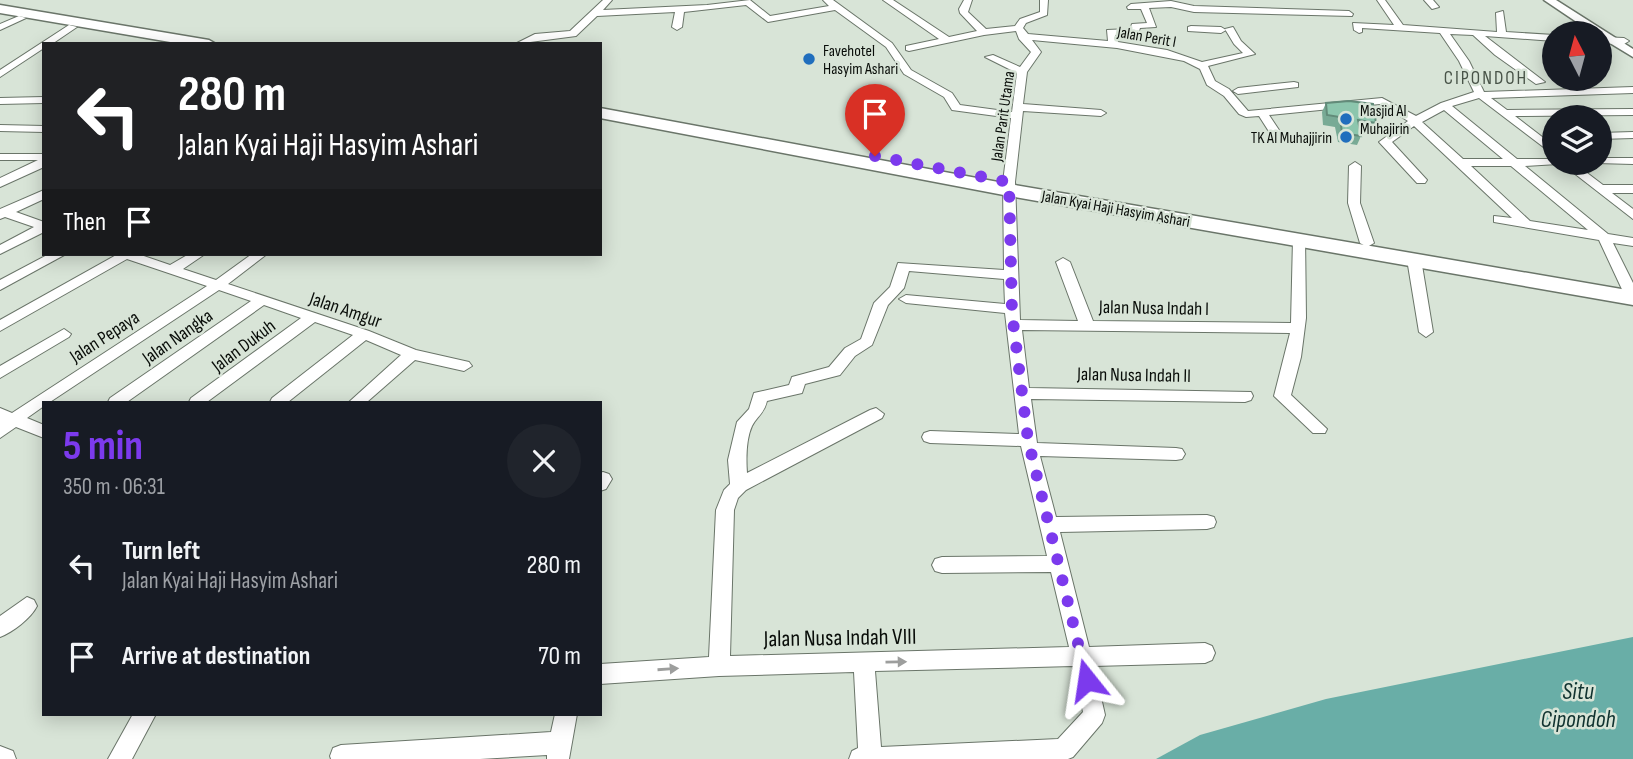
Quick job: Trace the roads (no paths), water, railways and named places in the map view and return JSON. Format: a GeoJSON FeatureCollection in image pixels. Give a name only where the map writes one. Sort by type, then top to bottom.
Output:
{"type":"FeatureCollection","features":[{"type":"Feature","properties":{"kind":"main road"},"geometry":{"type":"LineString","coordinates":[[0,12],[167,42]]}},
{"type":"Feature","properties":{"kind":"main road"},"geometry":{"type":"LineString","coordinates":[[0,12],[196,42]]}},
{"type":"Feature","properties":{"kind":"main road","name":"Jalan Kyai Haji Hasyim Ashari"},"geometry":{"type":"LineString","coordinates":[[602,107],[1009,186],[1367,243],[1632,293]]}},
{"type":"Feature","properties":{"kind":"main road","name":"Jalan Kyai Haji Hasyim Ashari"},"geometry":{"type":"LineString","coordinates":[[602,113],[1414,259],[1632,293]]}},
{"type":"Feature","properties":{"kind":"street"},"geometry":{"type":"LineString","coordinates":[[525,42],[536,37],[573,34],[608,0]]}},
{"type":"Feature","properties":{"kind":"street"},"geometry":{"type":"LineString","coordinates":[[887,0],[946,39]]}},
{"type":"Feature","properties":{"kind":"street"},"geometry":{"type":"LineString","coordinates":[[968,0],[963,9],[964,13],[984,32]]}},
{"type":"Feature","properties":{"kind":"street"},"geometry":{"type":"LineString","coordinates":[[1020,32],[1023,21],[1044,13],[1044,0]]}},
{"type":"Feature","properties":{"kind":"street"},"geometry":{"type":"LineString","coordinates":[[1342,0],[1358,28],[1542,37]]}},
{"type":"Feature","properties":{"kind":"street"},"geometry":{"type":"LineString","coordinates":[[1381,0],[1401,29]]}},
{"type":"Feature","properties":{"kind":"street"},"geometry":{"type":"LineString","coordinates":[[1549,0],[1580,17]]}},
{"type":"Feature","properties":{"kind":"street"},"geometry":{"type":"LineString","coordinates":[[1557,0],[1633,54]]}},
{"type":"Feature","properties":{"kind":"street"},"geometry":{"type":"LineString","coordinates":[[597,13],[680,9],[746,1],[768,19],[831,4],[890,45],[908,72],[946,93],[956,108],[1101,113]]}},
{"type":"Feature","properties":{"kind":"street"},"geometry":{"type":"LineString","coordinates":[[1132,7],[1171,2],[1194,9],[1218,3],[1276,10],[1349,13]]}},
{"type":"Feature","properties":{"kind":"street"},"geometry":{"type":"LineString","coordinates":[[1114,46],[1110,32],[1135,32],[1135,26],[1153,25],[1144,6]]}},
{"type":"Feature","properties":{"kind":"street"},"geometry":{"type":"LineString","coordinates":[[677,27],[680,9]]}},
{"type":"Feature","properties":{"kind":"street"},"geometry":{"type":"LineString","coordinates":[[1194,9],[1206,29]]}},
{"type":"Feature","properties":{"kind":"street"},"geometry":{"type":"LineString","coordinates":[[1500,13],[1502,35]]}},
{"type":"Feature","properties":{"kind":"street"},"geometry":{"type":"LineString","coordinates":[[0,27],[22,18]]}},
{"type":"Feature","properties":{"kind":"street"},"geometry":{"type":"LineString","coordinates":[[47,42],[72,27]]}},
{"type":"Feature","properties":{"kind":"street"},"geometry":{"type":"LineString","coordinates":[[1191,29],[1226,30],[1250,54],[1201,65]]}},
{"type":"Feature","properties":{"kind":"street","name":"Jalan Perit I"},"geometry":{"type":"LineString","coordinates":[[909,48],[984,32],[1020,32],[1169,54],[1201,65],[1213,85],[1227,92],[1242,113],[1262,113]]}},
{"type":"Feature","properties":{"kind":"street","name":"Jalan Parit Utama"},"geometry":{"type":"LineString","coordinates":[[975,757],[1061,750],[1094,715],[1047,525],[1021,393],[1011,275],[1009,186],[1022,72],[1036,52],[1020,32]]}},
{"type":"Feature","properties":{"kind":"street"},"geometry":{"type":"LineString","coordinates":[[1444,32],[1464,61],[1480,94],[1542,143]]}},
{"type":"Feature","properties":{"kind":"street"},"geometry":{"type":"LineString","coordinates":[[1477,33],[1498,53],[1540,82]]}},
{"type":"Feature","properties":{"kind":"street"},"geometry":{"type":"LineString","coordinates":[[1163,43],[1169,54]]}},
{"type":"Feature","properties":{"kind":"street"},"geometry":{"type":"LineString","coordinates":[[0,74],[42,45]]}},
{"type":"Feature","properties":{"kind":"street"},"geometry":{"type":"LineString","coordinates":[[990,57],[1022,72]]}},
{"type":"Feature","properties":{"kind":"street"},"geometry":{"type":"LineString","coordinates":[[1238,91],[1294,85]]}},
{"type":"Feature","properties":{"kind":"street"},"geometry":{"type":"LineString","coordinates":[[1278,87],[1306,107]]}},
{"type":"Feature","properties":{"kind":"street"},"geometry":{"type":"LineString","coordinates":[[1421,180],[1385,142],[1445,104],[1480,94],[1633,90]]}},
{"type":"Feature","properties":{"kind":"street"},"geometry":{"type":"LineString","coordinates":[[0,101],[42,100]]}},
{"type":"Feature","properties":{"kind":"street"},"geometry":{"type":"LineString","coordinates":[[1279,139],[1262,113],[1382,101],[1415,121],[1526,224]]}},
{"type":"Feature","properties":{"kind":"street"},"geometry":{"type":"LineString","coordinates":[[1445,104],[1604,237],[1632,293]]}},
{"type":"Feature","properties":{"kind":"street"},"geometry":{"type":"LineString","coordinates":[[1505,113],[1633,112]]}},
{"type":"Feature","properties":{"kind":"street"},"geometry":{"type":"LineString","coordinates":[[0,128],[42,129]]}},
{"type":"Feature","properties":{"kind":"street"},"geometry":{"type":"LineString","coordinates":[[1612,136],[1633,135]]}},
{"type":"Feature","properties":{"kind":"street"},"geometry":{"type":"LineString","coordinates":[[1534,137],[1542,137]]}},
{"type":"Feature","properties":{"kind":"street"},"geometry":{"type":"LineString","coordinates":[[0,157],[42,157]]}},
{"type":"Feature","properties":{"kind":"street"},"geometry":{"type":"LineString","coordinates":[[1612,161],[1633,161]]}},
{"type":"Feature","properties":{"kind":"street"},"geometry":{"type":"LineString","coordinates":[[1460,163],[1542,162]]}},
{"type":"Feature","properties":{"kind":"street"},"geometry":{"type":"LineString","coordinates":[[0,183],[42,163]]}},
{"type":"Feature","properties":{"kind":"street"},"geometry":{"type":"LineString","coordinates":[[1355,166],[1354,203],[1367,243]]}},
{"type":"Feature","properties":{"kind":"street"},"geometry":{"type":"LineString","coordinates":[[1582,175],[1633,215]]}},
{"type":"Feature","properties":{"kind":"street"},"geometry":{"type":"LineString","coordinates":[[1600,189],[1633,189]]}},
{"type":"Feature","properties":{"kind":"street"},"geometry":{"type":"LineString","coordinates":[[2,213],[42,195]]}},
{"type":"Feature","properties":{"kind":"street"},"geometry":{"type":"LineString","coordinates":[[2,213],[42,225]]}},
{"type":"Feature","properties":{"kind":"street"},"geometry":{"type":"LineString","coordinates":[[1498,219],[1633,242]]}},
{"type":"Feature","properties":{"kind":"street"},"geometry":{"type":"LineString","coordinates":[[0,250],[42,227]]}},
{"type":"Feature","properties":{"kind":"street"},"geometry":{"type":"LineString","coordinates":[[1300,239],[1300,329],[1282,396],[1319,429]]}},
{"type":"Feature","properties":{"kind":"street"},"geometry":{"type":"LineString","coordinates":[[0,286],[55,256]]}},
{"type":"Feature","properties":{"kind":"street"},"geometry":{"type":"LineString","coordinates":[[0,326],[122,256]]}},
{"type":"Feature","properties":{"kind":"street","name":"Jalan Amgur"},"geometry":{"type":"LineString","coordinates":[[132,256],[364,334],[412,354],[464,366]]}},
{"type":"Feature","properties":{"kind":"street"},"geometry":{"type":"LineString","coordinates":[[171,270],[195,256]]}},
{"type":"Feature","properties":{"kind":"street","name":"Jalan Pepaya"},"geometry":{"type":"LineString","coordinates":[[0,432],[7,417],[216,286],[257,256]]}},
{"type":"Feature","properties":{"kind":"street"},"geometry":{"type":"LineString","coordinates":[[1414,259],[1426,332]]}},
{"type":"Feature","properties":{"kind":"street"},"geometry":{"type":"LineString","coordinates":[[1063,262],[1087,325]]}},
{"type":"Feature","properties":{"kind":"street"},"geometry":{"type":"LineString","coordinates":[[739,486],[737,460],[745,422],[756,412],[760,397],[796,389],[798,381],[834,371],[850,352],[867,342],[881,303],[897,288],[903,266],[1011,275]]}},
{"type":"Feature","properties":{"kind":"street","name":"Jalan Nusa Indah I"},"geometry":{"type":"LineString","coordinates":[[906,299],[1014,317],[1087,325],[1293,328]]}},
{"type":"Feature","properties":{"kind":"street","name":"Jalan Nangka"},"geometry":{"type":"LineString","coordinates":[[117,401],[261,301]]}},
{"type":"Feature","properties":{"kind":"street","name":"Jalan Dukuh"},"geometry":{"type":"LineString","coordinates":[[198,401],[312,318]]}},
{"type":"Feature","properties":{"kind":"street"},"geometry":{"type":"LineString","coordinates":[[0,373],[64,334]]}},
{"type":"Feature","properties":{"kind":"street"},"geometry":{"type":"LineString","coordinates":[[283,401],[364,334]]}},
{"type":"Feature","properties":{"kind":"street"},"geometry":{"type":"LineString","coordinates":[[358,401],[412,354]]}},
{"type":"Feature","properties":{"kind":"street","name":"Jalan Nusa Indah II"},"geometry":{"type":"LineString","coordinates":[[1021,393],[1245,396]]}},
{"type":"Feature","properties":{"kind":"street"},"geometry":{"type":"LineString","coordinates":[[719,666],[725,510],[730,495],[739,486],[876,414]]}},
{"type":"Feature","properties":{"kind":"street"},"geometry":{"type":"LineString","coordinates":[[7,417],[42,431]]}},
{"type":"Feature","properties":{"kind":"street"},"geometry":{"type":"LineString","coordinates":[[930,437],[1176,454]]}},
{"type":"Feature","properties":{"kind":"street"},"geometry":{"type":"LineString","coordinates":[[1047,525],[1207,522]]}},
{"type":"Feature","properties":{"kind":"street"},"geometry":{"type":"LineString","coordinates":[[942,565],[1057,564]]}},
{"type":"Feature","properties":{"kind":"street"},"geometry":{"type":"LineString","coordinates":[[0,628],[27,606]]}},
{"type":"Feature","properties":{"kind":"street","name":"Jalan Nusa Indah VIII"},"geometry":{"type":"LineString","coordinates":[[602,674],[719,666],[1205,653]]}},
{"type":"Feature","properties":{"kind":"street"},"geometry":{"type":"LineString","coordinates":[[864,662],[870,759]]}},
{"type":"Feature","properties":{"kind":"street"},"geometry":{"type":"LineString","coordinates":[[119,759],[144,716]]}},
{"type":"Feature","properties":{"kind":"street"},"geometry":{"type":"LineString","coordinates":[[341,756],[559,751],[566,716]]}},
{"type":"Feature","properties":{"kind":"street"},"geometry":{"type":"LineString","coordinates":[[860,759],[975,757]]}},
{"type":"Feature","properties":{"kind":"water","name":"Situ Cipondoh"},"geometry":{"type":"Polygon","coordinates":[[[1633,637],[1633,759],[1156,759],[1200,735],[1326,699],[1633,637]]]}},
{"type":"Feature","properties":{"kind":"place","name":"Favehotel Hasyim Ashari"},"geometry":{"type":"Point","coordinates":[809,59]}},
{"type":"Feature","properties":{"kind":"place","name":"Masjid Al Muhajirin"},"geometry":{"type":"Point","coordinates":[1346,119]}},
{"type":"Feature","properties":{"kind":"place","name":"TK Al Muhajjirin"},"geometry":{"type":"Point","coordinates":[1346,137]}},
{"type":"Feature","properties":{"kind":"district","name":"CIPONDOH"},"geometry":{"type":"Point","coordinates":[1486,77]}}]}
